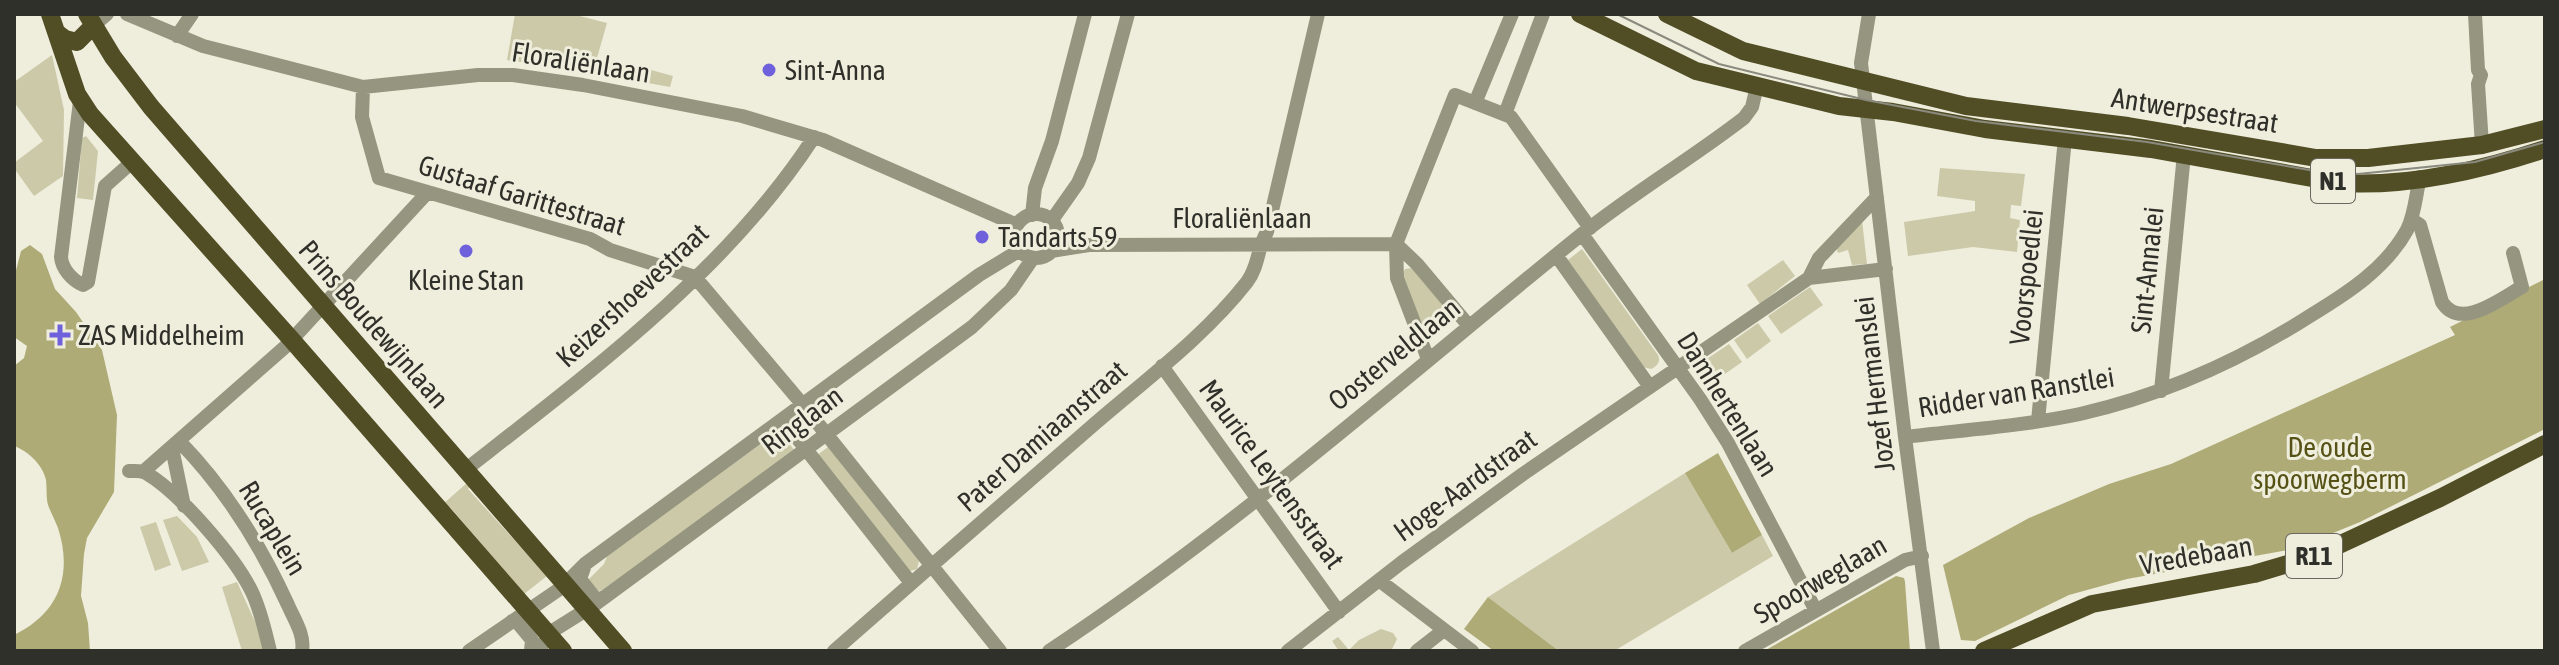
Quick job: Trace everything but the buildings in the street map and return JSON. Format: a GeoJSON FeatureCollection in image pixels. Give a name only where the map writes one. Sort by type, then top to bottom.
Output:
{"type":"FeatureCollection","features":[{"type":"Feature","properties":{"kind":"main road"},"geometry":{"type":"LineString","coordinates":[[50,14],[80,101],[291,339],[519,615],[550,636],[563,651]]}},
{"type":"Feature","properties":{"kind":"main road","name":"Antwerpsestraat"},"geometry":{"type":"LineString","coordinates":[[1580,14],[1685,67],[1839,106],[2184,154],[2340,183],[2366,183],[2483,168],[2545,149]]}},
{"type":"Feature","properties":{"kind":"main road","name":"N1"},"geometry":{"type":"LineString","coordinates":[[1667,14],[1743,51],[1864,83]]}},
{"type":"Feature","properties":{"kind":"main road","name":"Prins Boudewijnlaan"},"geometry":{"type":"LineString","coordinates":[[57,33],[77,42],[96,18],[131,84],[565,584],[594,604],[618,650]]}},
{"type":"Feature","properties":{"kind":"main road","name":"Antwerpsestraat"},"geometry":{"type":"LineString","coordinates":[[1864,83],[1991,110],[2128,126],[2316,158],[2368,158],[2482,145],[2545,129]]}},
{"type":"Feature","properties":{"kind":"main road","name":"Vredebaan"},"geometry":{"type":"LineString","coordinates":[[1984,651],[2092,604],[2254,574],[2315,556],[2440,498],[2545,444]]}},
{"type":"Feature","properties":{"kind":"street","name":"Floraliënlaan"},"geometry":{"type":"LineString","coordinates":[[127,14],[203,46],[363,87],[478,75],[513,75],[583,85],[742,116],[814,137],[1017,225]]}},
{"type":"Feature","properties":{"kind":"street"},"geometry":{"type":"LineString","coordinates":[[177,36],[192,14]]}},
{"type":"Feature","properties":{"kind":"street"},"geometry":{"type":"LineString","coordinates":[[1032,215],[1035,188],[1052,141],[1085,14]]}},
{"type":"Feature","properties":{"kind":"street"},"geometry":{"type":"LineString","coordinates":[[1055,225],[1089,158],[1128,14]]}},
{"type":"Feature","properties":{"kind":"street","name":"Pater Damiaanstraat"},"geometry":{"type":"LineString","coordinates":[[834,651],[1162,366],[1219,314],[1249,280],[1267,232],[1318,14]]}},
{"type":"Feature","properties":{"kind":"street"},"geometry":{"type":"LineString","coordinates":[[1428,359],[1397,278],[1396,244],[1455,95],[1475,103],[1512,14]]}},
{"type":"Feature","properties":{"kind":"street"},"geometry":{"type":"LineString","coordinates":[[1505,114],[1543,14]]}},
{"type":"Feature","properties":{"kind":"street"},"geometry":{"type":"LineString","coordinates":[[1867,110],[1861,63],[1869,14]]}},
{"type":"Feature","properties":{"kind":"street"},"geometry":{"type":"LineString","coordinates":[[2475,14],[2478,70],[2481,75],[2478,84],[2482,145]]}},
{"type":"Feature","properties":{"kind":"street","name":"Oosterveldlaan"},"geometry":{"type":"LineString","coordinates":[[1049,651],[1127,598],[1257,499],[1586,231],[1744,118],[1752,107],[1757,86]]}},
{"type":"Feature","properties":{"kind":"street","name":"Gustaaf Garittestraat"},"geometry":{"type":"LineString","coordinates":[[363,87],[362,117],[379,178],[590,239],[610,250],[695,277]]}},
{"type":"Feature","properties":{"kind":"street"},"geometry":{"type":"LineString","coordinates":[[80,101],[61,257],[62,265],[77,283],[83,285],[88,282],[105,186],[132,162]]}},
{"type":"Feature","properties":{"kind":"street","name":"Damhertenlaan"},"geometry":{"type":"LineString","coordinates":[[1475,103],[1511,117],[1728,443],[1815,609]]}},
{"type":"Feature","properties":{"kind":"street","name":"Jozef Hermanslei"},"geometry":{"type":"LineString","coordinates":[[1867,110],[1933,651]]}},
{"type":"Feature","properties":{"kind":"street","name":"Keizershoevestraat"},"geometry":{"type":"LineString","coordinates":[[465,470],[599,365],[695,277],[754,215],[796,165],[814,137]]}},
{"type":"Feature","properties":{"kind":"street","name":"Voorspoedlei"},"geometry":{"type":"LineString","coordinates":[[2038,421],[2065,138]]}},
{"type":"Feature","properties":{"kind":"street","name":"Sint-Annalei"},"geometry":{"type":"LineString","coordinates":[[2161,391],[2184,154]]}},
{"type":"Feature","properties":{"kind":"street","name":"Ridder van Ranstlei"},"geometry":{"type":"LineString","coordinates":[[1905,437],[2080,414],[2161,391],[2225,364],[2281,335],[2343,295],[2394,251],[2412,220],[2420,177]]}},
{"type":"Feature","properties":{"kind":"street"},"geometry":{"type":"LineString","coordinates":[[184,506],[176,444],[291,339],[428,192]]}},
{"type":"Feature","properties":{"kind":"street"},"geometry":{"type":"LineString","coordinates":[[1809,278],[1819,258],[1877,197]]}},
{"type":"Feature","properties":{"kind":"street"},"geometry":{"type":"LineString","coordinates":[[1027,254],[1015,241],[1017,225],[1032,215],[1046,216],[1055,225],[1058,242],[1051,251]]}},
{"type":"Feature","properties":{"kind":"street"},"geometry":{"type":"LineString","coordinates":[[2412,220],[2420,225],[2442,302],[2447,310],[2461,316],[2522,287],[2513,253]]}},
{"type":"Feature","properties":{"kind":"street","name":"Floraliënlaan"},"geometry":{"type":"LineString","coordinates":[[1055,225],[1069,239],[1089,245]]}},
{"type":"Feature","properties":{"kind":"street","name":"Floraliënlaan"},"geometry":{"type":"LineString","coordinates":[[1051,251],[1089,245],[1396,244]]}},
{"type":"Feature","properties":{"kind":"street"},"geometry":{"type":"LineString","coordinates":[[1396,244],[1469,326]]}},
{"type":"Feature","properties":{"kind":"street","name":"Ringlaan"},"geometry":{"type":"LineString","coordinates":[[469,651],[565,584],[585,564],[979,275],[1027,254],[1041,257],[1051,251]]}},
{"type":"Feature","properties":{"kind":"street","name":"Ringlaan"},"geometry":{"type":"LineString","coordinates":[[532,651],[575,614],[594,604],[980,320],[1011,290],[1027,254]]}},
{"type":"Feature","properties":{"kind":"street","name":"Damhertenlaan"},"geometry":{"type":"LineString","coordinates":[[1556,255],[1650,387]]}},
{"type":"Feature","properties":{"kind":"street"},"geometry":{"type":"LineString","coordinates":[[1809,278],[1886,269]]}},
{"type":"Feature","properties":{"kind":"street"},"geometry":{"type":"LineString","coordinates":[[695,277],[803,405],[1000,651]]}},
{"type":"Feature","properties":{"kind":"street","name":"Hoge-Aardstraat"},"geometry":{"type":"LineString","coordinates":[[1288,651],[1307,645],[1339,612],[1523,474],[1809,278]]}},
{"type":"Feature","properties":{"kind":"street","name":"Maurice Leytensstraat"},"geometry":{"type":"LineString","coordinates":[[1162,366],[1339,612]]}},
{"type":"Feature","properties":{"kind":"street"},"geometry":{"type":"LineString","coordinates":[[783,420],[911,583]]}},
{"type":"Feature","properties":{"kind":"street","name":"Rucaplein"},"geometry":{"type":"LineString","coordinates":[[270,651],[259,606],[244,577],[217,541],[184,506],[136,471],[176,444],[213,480],[272,571],[302,638],[302,651]]}},
{"type":"Feature","properties":{"kind":"street","name":"Spoorweglaan"},"geometry":{"type":"LineString","coordinates":[[1745,651],[1905,560],[1922,556]]}},
{"type":"Feature","properties":{"kind":"street"},"geometry":{"type":"LineString","coordinates":[[585,564],[580,579],[595,598],[594,604]]}},
{"type":"Feature","properties":{"kind":"street"},"geometry":{"type":"LineString","coordinates":[[1380,581],[1472,651]]}},
{"type":"Feature","properties":{"kind":"street"},"geometry":{"type":"LineString","coordinates":[[519,615],[518,623],[532,640],[532,651]]}},
{"type":"Feature","properties":{"kind":"street"},"geometry":{"type":"LineString","coordinates":[[1417,651],[1444,630]]}},
{"type":"Feature","properties":{"kind":"shaded area"},"geometry":{"type":"Polygon","coordinates":[[[515,14],[572,14],[607,23],[593,72],[507,60],[515,14]]]}},
{"type":"Feature","properties":{"kind":"shaded area"},"geometry":{"type":"Polygon","coordinates":[[[52,55],[64,110],[63,176],[34,196],[14,168],[14,163],[43,141],[14,102],[14,82],[52,55]]]}},
{"type":"Feature","properties":{"kind":"shaded area"},"geometry":{"type":"Polygon","coordinates":[[[607,63],[627,67],[629,64],[673,76],[670,87],[604,75],[607,63]]]}},
{"type":"Feature","properties":{"kind":"shaded area"},"geometry":{"type":"Polygon","coordinates":[[[86,136],[98,151],[93,200],[77,198],[82,138],[86,136]]]}},
{"type":"Feature","properties":{"kind":"shaded area"},"geometry":{"type":"Polygon","coordinates":[[[1940,168],[2025,174],[2021,206],[2011,205],[2010,218],[2020,220],[2017,252],[1973,247],[1908,256],[1904,222],[1975,211],[1975,201],[1937,196],[1940,168]]]}},
{"type":"Feature","properties":{"kind":"shaded area"},"geometry":{"type":"Polygon","coordinates":[[[1862,220],[1867,264],[1852,265],[1848,250],[1838,253],[1836,247],[1862,220]]]}},
{"type":"Feature","properties":{"kind":"shaded area"},"geometry":{"type":"Polygon","coordinates":[[[1582,249],[1658,355],[1659,362],[1653,368],[1643,367],[1568,260],[1582,249]]]}},
{"type":"Feature","properties":{"kind":"shaded area"},"geometry":{"type":"Polygon","coordinates":[[[1783,260],[1795,276],[1760,304],[1747,285],[1783,260]]]}},
{"type":"Feature","properties":{"kind":"shaded area"},"geometry":{"type":"Polygon","coordinates":[[[1412,268],[1450,314],[1449,321],[1432,336],[1425,334],[1403,274],[1405,269],[1412,268]]]}},
{"type":"Feature","properties":{"kind":"shaded area"},"geometry":{"type":"Polygon","coordinates":[[[1810,287],[1823,305],[1781,334],[1768,316],[1810,287]]]}},
{"type":"Feature","properties":{"kind":"shaded area"},"geometry":{"type":"Polygon","coordinates":[[[1758,323],[1771,341],[1747,359],[1734,340],[1758,323]]]}},
{"type":"Feature","properties":{"kind":"shaded area"},"geometry":{"type":"Polygon","coordinates":[[[1729,344],[1742,362],[1705,388],[1695,372],[1698,365],[1729,344]]]}},
{"type":"Feature","properties":{"kind":"shaded area"},"geometry":{"type":"Polygon","coordinates":[[[779,431],[795,451],[605,590],[596,591],[587,581],[604,564],[608,554],[779,431]]]}},
{"type":"Feature","properties":{"kind":"shaded area"},"geometry":{"type":"Polygon","coordinates":[[[828,447],[919,561],[917,569],[910,571],[816,456],[828,447]]]}},
{"type":"Feature","properties":{"kind":"shaded area"},"geometry":{"type":"Polygon","coordinates":[[[1685,473],[1732,553],[1762,535],[1773,556],[1614,651],[1559,651],[1488,597],[1685,473]]]}},
{"type":"Feature","properties":{"kind":"shaded area"},"geometry":{"type":"Polygon","coordinates":[[[468,482],[472,486],[468,489],[547,576],[524,594],[450,507],[442,505],[468,482]]]}},
{"type":"Feature","properties":{"kind":"shaded area"},"geometry":{"type":"Polygon","coordinates":[[[177,516],[197,537],[209,562],[182,571],[163,520],[177,516]]]}},
{"type":"Feature","properties":{"kind":"shaded area"},"geometry":{"type":"Polygon","coordinates":[[[156,522],[171,565],[155,571],[140,527],[156,522]]]}},
{"type":"Feature","properties":{"kind":"shaded area"},"geometry":{"type":"Polygon","coordinates":[[[237,582],[264,651],[242,651],[222,587],[237,582]]]}},
{"type":"Feature","properties":{"kind":"shaded area"},"geometry":{"type":"Polygon","coordinates":[[[1381,629],[1393,633],[1397,639],[1391,651],[1339,651],[1332,641],[1338,637],[1349,650],[1359,640],[1381,629]]]}},
{"type":"Feature","properties":{"kind":"green space"},"geometry":{"type":"Polygon","coordinates":[[[30,245],[42,254],[55,289],[76,312],[102,350],[117,415],[114,492],[87,538],[84,554],[81,596],[88,623],[90,651],[14,651],[14,635],[42,616],[52,604],[63,577],[64,561],[58,528],[48,505],[42,469],[34,459],[14,446],[14,366],[24,358],[27,346],[14,337],[14,278],[21,251],[30,245]]]}},
{"type":"Feature","properties":{"kind":"green space","name":"De oude spoorwegberm"},"geometry":{"type":"Polygon","coordinates":[[[2545,279],[2545,429],[2360,522],[2294,549],[2127,579],[2069,595],[1975,641],[1961,640],[1943,565],[2029,518],[2109,484],[2171,464],[2455,335],[2450,327],[2545,279]]]}},
{"type":"Feature","properties":{"kind":"green space"},"geometry":{"type":"Polygon","coordinates":[[[1718,453],[1762,535],[1732,553],[1685,473],[1718,453]]]}},
{"type":"Feature","properties":{"kind":"green space"},"geometry":{"type":"Polygon","coordinates":[[[1896,576],[1904,578],[1905,582],[1910,651],[1764,651],[1896,576]]]}},
{"type":"Feature","properties":{"kind":"green space"},"geometry":{"type":"Polygon","coordinates":[[[1488,597],[1559,651],[1494,651],[1464,629],[1488,597]]]}},
{"type":"Feature","properties":{"kind":"tram line"},"geometry":{"type":"LineString","coordinates":[[1617,14],[1719,64],[1866,100],[1976,121],[2147,142],[2321,172],[2358,174],[2475,162],[2545,142]]}},
{"type":"Feature","properties":{"kind":"place","name":"Sint-Anna"},"geometry":{"type":"Point","coordinates":[769,70]}},
{"type":"Feature","properties":{"kind":"place","name":"Tandarts 59"},"geometry":{"type":"Point","coordinates":[982,237]}},
{"type":"Feature","properties":{"kind":"place","name":"Kleine Stan"},"geometry":{"type":"Point","coordinates":[466,251]}},
{"type":"Feature","properties":{"kind":"place","name":"ZAS Middelheim"},"geometry":{"type":"Point","coordinates":[60,335]}}]}
